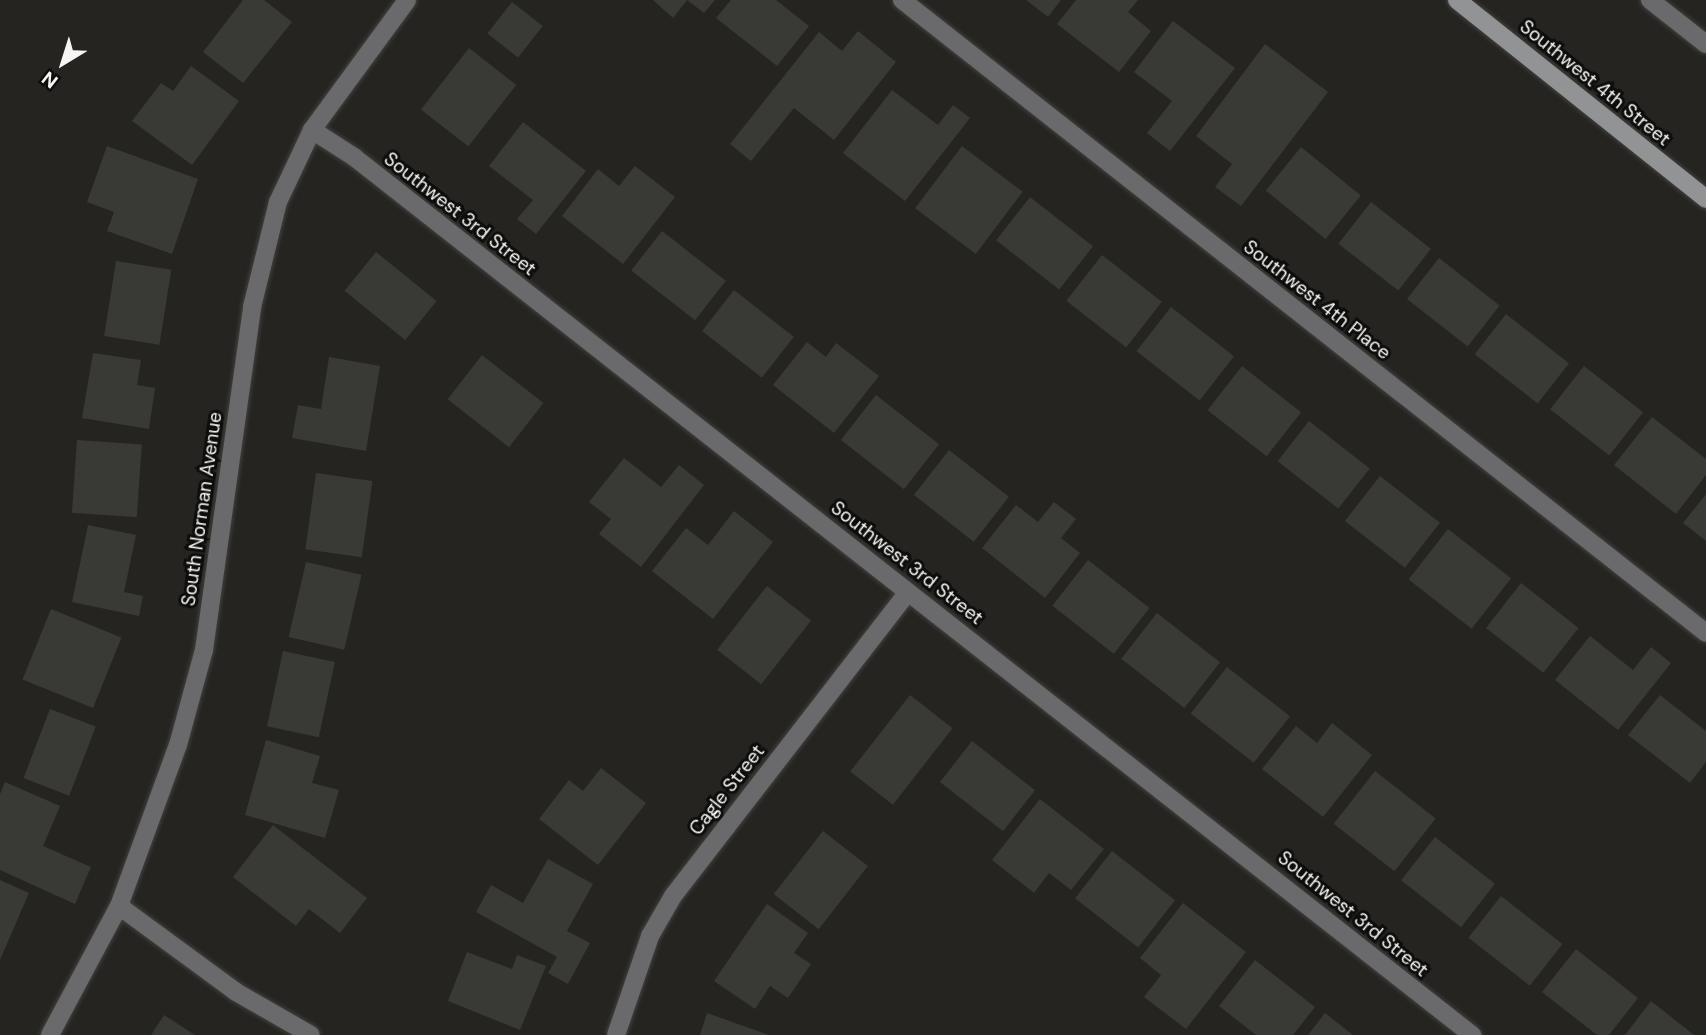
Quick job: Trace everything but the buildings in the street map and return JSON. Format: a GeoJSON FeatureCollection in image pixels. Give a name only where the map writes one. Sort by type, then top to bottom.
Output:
{"type":"FeatureCollection","features":[{"type":"Feature","properties":{"kind":"main road","name":"Southwest 4th Street"},"geometry":{"type":"LineString","coordinates":[[1457,0],[1706,199]]}},
{"type":"Feature","properties":{"kind":"street","name":"South Norman Avenue"},"geometry":{"type":"LineString","coordinates":[[50,1035],[119,906],[178,745],[204,650],[255,293],[278,202],[312,130],[407,0]]}},
{"type":"Feature","properties":{"kind":"street","name":"Southwest 4th Place"},"geometry":{"type":"LineString","coordinates":[[902,0],[1706,633]]}},
{"type":"Feature","properties":{"kind":"street"},"geometry":{"type":"LineString","coordinates":[[1650,0],[1706,44]]}},
{"type":"Feature","properties":{"kind":"street","name":"Southwest 3rd Street"},"geometry":{"type":"LineString","coordinates":[[312,130],[354,157],[1472,1035]]}},
{"type":"Feature","properties":{"kind":"street","name":"Cagle Street"},"geometry":{"type":"LineString","coordinates":[[616,1035],[650,936],[673,895],[908,592]]}},
{"type":"Feature","properties":{"kind":"street"},"geometry":{"type":"LineString","coordinates":[[119,906],[236,992],[311,1035]]}}]}
